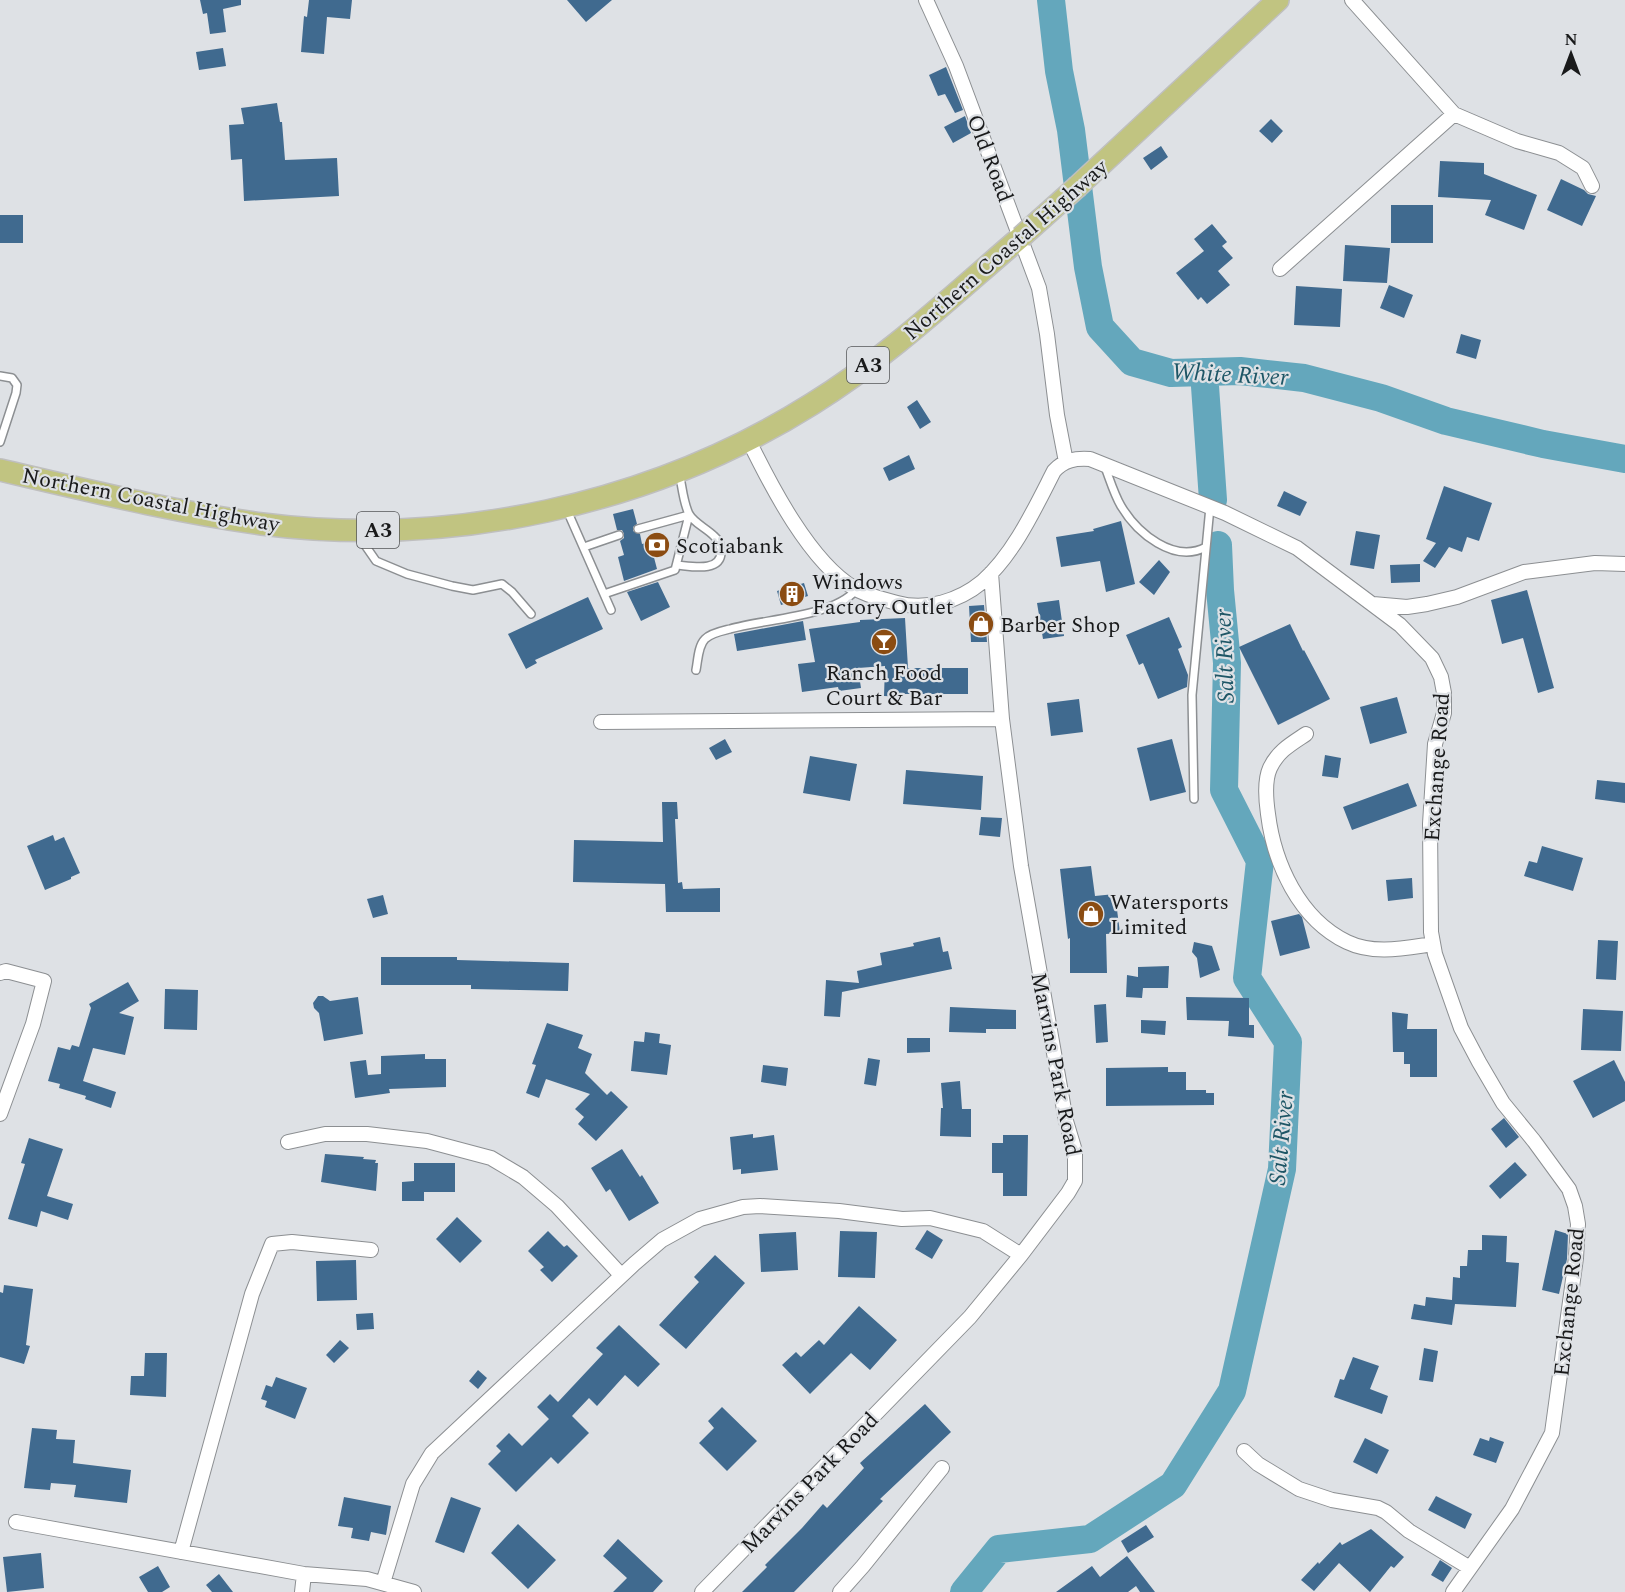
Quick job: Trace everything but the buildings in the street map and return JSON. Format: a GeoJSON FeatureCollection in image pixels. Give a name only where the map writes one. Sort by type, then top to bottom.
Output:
{"type":"FeatureCollection","features":[{"type":"Feature","properties":{"kind":"main road","name":"Northern Coastal Highway"},"geometry":{"type":"LineString","coordinates":[[0,470],[98,492],[263,524],[354,530],[401,529],[495,520],[605,496],[679,472],[749,441],[813,404],[860,372],[905,336],[1113,155],[1278,0]]}},
{"type":"Feature","properties":{"kind":"street","name":"Old Road"},"geometry":{"type":"LineString","coordinates":[[926,0],[956,66],[1039,288],[1066,462]]}},
{"type":"Feature","properties":{"kind":"street"},"geometry":{"type":"LineString","coordinates":[[1352,0],[1454,114],[1517,141],[1559,153],[1582,168],[1592,186]]}},
{"type":"Feature","properties":{"kind":"street"},"geometry":{"type":"LineString","coordinates":[[1280,269],[1454,114]]}},
{"type":"Feature","properties":{"kind":"street"},"geometry":{"type":"LineString","coordinates":[[749,441],[766,476],[808,542],[834,573],[855,590],[910,607],[946,602],[983,581],[1016,540],[1054,471],[1066,462]]}},
{"type":"Feature","properties":{"kind":"street","name":"Exchange Road"},"geometry":{"type":"LineString","coordinates":[[1066,462],[1084,458],[1104,464],[1210,507],[1297,548],[1400,625],[1432,658],[1441,677],[1444,712],[1435,744],[1430,824],[1431,932],[1435,954],[1465,1036],[1503,1103],[1569,1189],[1573,1197],[1578,1224],[1576,1258],[1552,1433],[1512,1509],[1453,1592]]}},
{"type":"Feature","properties":{"kind":"street"},"geometry":{"type":"LineString","coordinates":[[1371,604],[1407,607],[1427,604],[1457,597],[1524,572],[1595,563],[1625,564]]}},
{"type":"Feature","properties":{"kind":"street","name":"Marvins Park Road"},"geometry":{"type":"LineString","coordinates":[[702,1592],[970,1317],[1021,1256],[1072,1187],[1076,1177],[1076,1159],[1066,1121],[1021,866],[1002,719],[990,573]]}},
{"type":"Feature","properties":{"kind":"street"},"geometry":{"type":"LineString","coordinates":[[601,722],[1002,719]]}},
{"type":"Feature","properties":{"kind":"street"},"geometry":{"type":"LineString","coordinates":[[1306,734],[1280,751],[1269,770],[1266,797],[1270,829],[1276,857],[1289,884],[1320,923],[1347,942],[1373,950],[1433,944]]}},
{"type":"Feature","properties":{"kind":"street"},"geometry":{"type":"LineString","coordinates":[[0,973],[6,971],[44,981],[33,1024],[0,1114]]}},
{"type":"Feature","properties":{"kind":"street"},"geometry":{"type":"LineString","coordinates":[[288,1142],[325,1134],[367,1134],[427,1141],[491,1158],[523,1177],[557,1206],[621,1275]]}},
{"type":"Feature","properties":{"kind":"street"},"geometry":{"type":"LineString","coordinates":[[383,1583],[413,1484],[432,1452],[621,1275],[662,1240],[700,1219],[743,1207],[760,1206],[839,1211],[902,1219],[930,1218],[983,1231],[1021,1256]]}},
{"type":"Feature","properties":{"kind":"street"},"geometry":{"type":"LineString","coordinates":[[181,1552],[252,1294],[272,1244],[292,1242],[371,1250]]}},
{"type":"Feature","properties":{"kind":"street"},"geometry":{"type":"LineString","coordinates":[[1244,1451],[1257,1464],[1299,1489],[1332,1500],[1378,1508],[1386,1512],[1409,1531],[1470,1568]]}},
{"type":"Feature","properties":{"kind":"street"},"geometry":{"type":"LineString","coordinates":[[840,1592],[942,1468]]}},
{"type":"Feature","properties":{"kind":"street"},"geometry":{"type":"LineString","coordinates":[[16,1522],[304,1574],[367,1580],[414,1592]]}},
{"type":"Feature","properties":{"kind":"street"},"geometry":{"type":"LineString","coordinates":[[302,1592],[304,1574]]}},
{"type":"Feature","properties":{"kind":"lane"},"geometry":{"type":"LineString","coordinates":[[0,376],[12,378],[17,385],[0,442]]}},
{"type":"Feature","properties":{"kind":"lane"},"geometry":{"type":"LineString","coordinates":[[1104,464],[1121,506],[1144,534],[1173,550],[1187,553],[1206,547]]}},
{"type":"Feature","properties":{"kind":"lane"},"geometry":{"type":"LineString","coordinates":[[603,594],[675,570],[689,515],[679,472]]}},
{"type":"Feature","properties":{"kind":"lane"},"geometry":{"type":"LineString","coordinates":[[565,506],[611,610]]}},
{"type":"Feature","properties":{"kind":"lane"},"geometry":{"type":"LineString","coordinates":[[1194,799],[1192,695],[1210,507]]}},
{"type":"Feature","properties":{"kind":"lane"},"geometry":{"type":"LineString","coordinates":[[638,529],[689,515]]}},
{"type":"Feature","properties":{"kind":"lane"},"geometry":{"type":"LineString","coordinates":[[677,566],[706,567],[718,561],[721,554],[720,544],[715,536],[689,515]]}},
{"type":"Feature","properties":{"kind":"lane"},"geometry":{"type":"LineString","coordinates":[[354,530],[376,561],[407,574],[452,586],[473,590],[502,585],[512,592],[531,614]]}},
{"type":"Feature","properties":{"kind":"lane"},"geometry":{"type":"LineString","coordinates":[[584,547],[619,535]]}},
{"type":"Feature","properties":{"kind":"lane"},"geometry":{"type":"LineString","coordinates":[[696,670],[701,646],[708,637],[734,627],[831,607],[847,599],[855,590]]}},
{"type":"Feature","properties":{"kind":"waterway","name":"White River"},"geometry":{"type":"LineString","coordinates":[[1051,0],[1059,71],[1071,130],[1088,267],[1100,327],[1132,362],[1171,373],[1240,371],[1304,378],[1381,398],[1446,421],[1543,444],[1625,459]]}},
{"type":"Feature","properties":{"kind":"waterway","name":"Salt River"},"geometry":{"type":"LineString","coordinates":[[1204,372],[1213,500]]}},
{"type":"Feature","properties":{"kind":"waterway","name":"Salt River"},"geometry":{"type":"LineString","coordinates":[[964,1592],[999,1549],[1090,1539],[1173,1485],[1232,1391],[1282,1169],[1288,1042],[1247,978],[1260,861],[1224,790],[1227,663],[1218,545]]}},
{"type":"Feature","properties":{"kind":"place","name":"Scotiabank"},"geometry":{"type":"Point","coordinates":[657,545]}},
{"type":"Feature","properties":{"kind":"place","name":"Windows Factory Outlet"},"geometry":{"type":"Point","coordinates":[792,594]}},
{"type":"Feature","properties":{"kind":"place","name":"Barber Shop"},"geometry":{"type":"Point","coordinates":[981,624]}},
{"type":"Feature","properties":{"kind":"place","name":"Ranch Food Court & Bar"},"geometry":{"type":"Point","coordinates":[884,642]}},
{"type":"Feature","properties":{"kind":"place","name":"Watersports Limited"},"geometry":{"type":"Point","coordinates":[1091,914]}}]}
